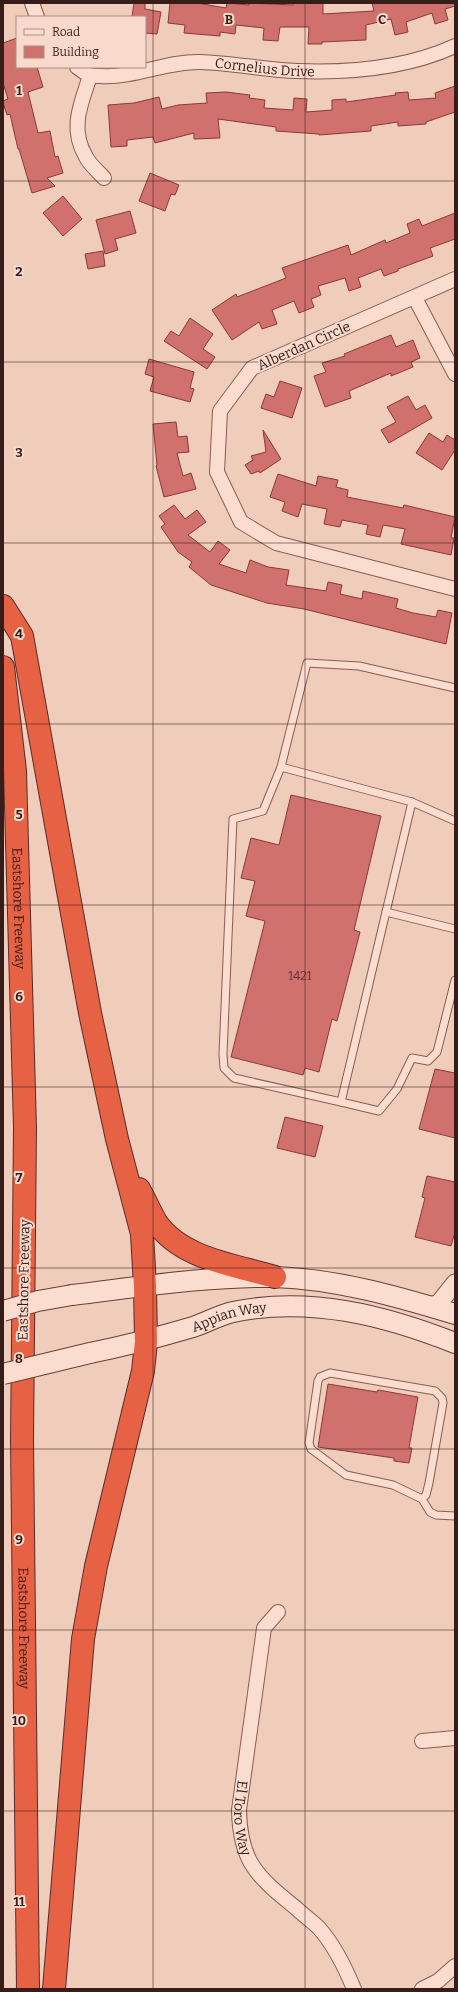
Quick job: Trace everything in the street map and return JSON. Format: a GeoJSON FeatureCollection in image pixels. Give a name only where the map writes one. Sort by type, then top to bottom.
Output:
{"type":"FeatureCollection","features":[{"type":"Feature","properties":{"kind":"highway"},"geometry":{"type":"LineString","coordinates":[[3,606],[22,636],[90,1013],[117,1139],[142,1234],[146,1286],[146,1342],[143,1371],[96,1566],[83,1639],[54,1989]]}},
{"type":"Feature","properties":{"kind":"highway","name":"Eastshore Freeway"},"geometry":{"type":"LineString","coordinates":[[3,667],[15,770],[25,1128],[22,1440],[28,1989]]}},
{"type":"Feature","properties":{"kind":"highway"},"geometry":{"type":"LineString","coordinates":[[117,1139],[134,1180],[157,1223],[176,1242],[204,1257],[274,1277]]}},
{"type":"Feature","properties":{"kind":"main road"},"geometry":{"type":"LineString","coordinates":[[3,1311],[38,1301],[72,1295],[217,1279],[274,1277],[325,1282],[368,1289],[455,1313]]}},
{"type":"Feature","properties":{"kind":"main road","name":"Appian Way"},"geometry":{"type":"LineString","coordinates":[[3,1374],[90,1353],[146,1342],[196,1326],[231,1312],[284,1306],[313,1306],[372,1315],[427,1332],[455,1343]]}},
{"type":"Feature","properties":{"kind":"street"},"geometry":{"type":"LineString","coordinates":[[32,3],[37,16]]}},
{"type":"Feature","properties":{"kind":"street","name":"Cornelius Drive"},"geometry":{"type":"LineString","coordinates":[[90,76],[112,77],[131,75],[173,65],[199,62],[297,71],[372,68],[413,60],[455,46]]}},
{"type":"Feature","properties":{"kind":"street"},"geometry":{"type":"LineString","coordinates":[[78,68],[90,76],[77,114],[77,129],[80,145],[86,158],[104,178]]}},
{"type":"Feature","properties":{"kind":"street","name":"Alberdan Circle"},"geometry":{"type":"LineString","coordinates":[[455,279],[415,298],[252,368],[220,411],[217,472],[241,522],[276,543],[455,589]]}},
{"type":"Feature","properties":{"kind":"street"},"geometry":{"type":"LineString","coordinates":[[415,298],[455,374]]}},
{"type":"Feature","properties":{"kind":"street"},"geometry":{"type":"LineString","coordinates":[[430,1306],[439,1303],[455,1283]]}},
{"type":"Feature","properties":{"kind":"street","name":"El Toro Way"},"geometry":{"type":"LineString","coordinates":[[278,1612],[264,1628],[239,1810],[239,1824],[248,1858],[256,1873],[268,1886],[318,1927],[336,1951],[354,1989]]}},
{"type":"Feature","properties":{"kind":"street"},"geometry":{"type":"LineString","coordinates":[[422,1741],[455,1738]]}},
{"type":"Feature","properties":{"kind":"street"},"geometry":{"type":"LineString","coordinates":[[422,1989],[438,1981],[455,1966]]}},
{"type":"Feature","properties":{"kind":"lane"},"geometry":{"type":"LineString","coordinates":[[455,688],[359,666],[307,663],[281,767],[263,811],[233,819],[223,1054],[224,1068],[234,1078],[379,1110],[397,1089],[412,1058],[428,1061],[437,1052],[455,980]]}},
{"type":"Feature","properties":{"kind":"lane"},"geometry":{"type":"LineString","coordinates":[[281,767],[412,802],[455,821]]}},
{"type":"Feature","properties":{"kind":"lane"},"geometry":{"type":"LineString","coordinates":[[341,1102],[412,802]]}},
{"type":"Feature","properties":{"kind":"lane"},"geometry":{"type":"LineString","coordinates":[[386,912],[455,929]]}},
{"type":"Feature","properties":{"kind":"lane"},"geometry":{"type":"LineString","coordinates":[[422,1499],[426,1495],[429,1483],[443,1403],[439,1393],[435,1391],[330,1373],[320,1377],[318,1381],[309,1443],[311,1450],[346,1475],[392,1485],[422,1499],[430,1512],[436,1515],[455,1516]]}},
{"type":"Feature","properties":{"kind":"building"},"geometry":{"type":"Polygon","coordinates":[[[134,3],[145,3],[145,9],[161,12],[157,34],[146,33],[146,16],[132,16],[134,3]]]}},
{"type":"Feature","properties":{"kind":"building"},"geometry":{"type":"Polygon","coordinates":[[[170,3],[197,3],[226,8],[227,3],[249,5],[249,3],[293,5],[293,3],[323,3],[323,14],[374,11],[372,3],[455,3],[455,6],[445,9],[448,20],[435,24],[432,13],[406,22],[408,32],[395,35],[391,19],[366,25],[366,40],[308,44],[309,27],[280,27],[278,41],[263,40],[264,28],[236,25],[235,34],[220,32],[220,36],[184,33],[185,25],[168,23],[170,3]]]}},
{"type":"Feature","properties":{"kind":"building"},"geometry":{"type":"Polygon","coordinates":[[[16,38],[16,68],[37,68],[43,87],[28,92],[38,133],[50,131],[55,157],[58,156],[63,173],[47,178],[55,186],[32,193],[18,149],[10,114],[7,115],[3,103],[3,101],[8,99],[3,83],[3,43],[16,38]]]}},
{"type":"Feature","properties":{"kind":"building"},"geometry":{"type":"Polygon","coordinates":[[[455,86],[455,112],[426,122],[426,124],[398,126],[398,122],[371,126],[371,131],[319,135],[276,131],[276,127],[218,119],[220,138],[194,139],[194,133],[155,143],[153,137],[127,140],[127,146],[111,147],[108,105],[134,103],[159,97],[162,109],[178,105],[207,103],[206,93],[226,92],[250,95],[249,98],[265,100],[264,108],[293,110],[294,98],[307,99],[306,112],[332,110],[332,100],[346,99],[346,102],[396,95],[395,93],[408,92],[409,100],[436,98],[435,93],[455,86]]]}},
{"type":"Feature","properties":{"kind":"building"},"geometry":{"type":"Polygon","coordinates":[[[150,173],[179,185],[175,195],[171,194],[165,211],[139,201],[150,173]]]}},
{"type":"Feature","properties":{"kind":"building"},"geometry":{"type":"Polygon","coordinates":[[[63,196],[82,219],[63,236],[43,213],[63,196]]]}},
{"type":"Feature","properties":{"kind":"building"},"geometry":{"type":"Polygon","coordinates":[[[130,211],[136,233],[115,239],[118,250],[105,254],[96,220],[130,211]]]}},
{"type":"Feature","properties":{"kind":"building"},"geometry":{"type":"Polygon","coordinates":[[[455,213],[455,239],[430,248],[433,256],[384,276],[381,269],[358,278],[361,287],[349,291],[345,278],[318,286],[321,295],[311,299],[314,307],[299,313],[294,301],[272,310],[277,324],[262,329],[259,322],[232,340],[212,310],[236,294],[237,297],[286,278],[282,268],[348,245],[351,255],[385,240],[386,243],[410,233],[407,224],[419,219],[422,226],[455,213]]]}},
{"type":"Feature","properties":{"kind":"building"},"geometry":{"type":"Polygon","coordinates":[[[103,251],[105,266],[88,269],[85,254],[103,251]]]}},
{"type":"Feature","properties":{"kind":"building"},"geometry":{"type":"Polygon","coordinates":[[[190,318],[213,334],[203,349],[215,357],[207,369],[164,341],[171,331],[179,336],[190,318]]]}},
{"type":"Feature","properties":{"kind":"building"},"geometry":{"type":"Polygon","coordinates":[[[391,335],[396,347],[413,340],[420,358],[411,362],[413,367],[391,376],[391,373],[349,391],[351,398],[325,407],[314,376],[326,372],[322,363],[345,356],[344,354],[391,335]]]}},
{"type":"Feature","properties":{"kind":"building"},"geometry":{"type":"Polygon","coordinates":[[[149,359],[194,372],[190,388],[194,389],[190,402],[150,391],[154,377],[145,374],[149,359]]]}},
{"type":"Feature","properties":{"kind":"building"},"geometry":{"type":"Polygon","coordinates":[[[280,381],[302,388],[292,418],[261,408],[266,394],[274,397],[280,381]]]}},
{"type":"Feature","properties":{"kind":"building"},"geometry":{"type":"Polygon","coordinates":[[[408,396],[416,410],[425,405],[432,418],[389,443],[381,430],[396,422],[387,407],[408,396]]]}},
{"type":"Feature","properties":{"kind":"building"},"geometry":{"type":"Polygon","coordinates":[[[176,422],[178,437],[187,436],[189,452],[177,453],[183,476],[191,473],[196,489],[164,497],[156,466],[153,424],[176,422]]]}},
{"type":"Feature","properties":{"kind":"building"},"geometry":{"type":"Polygon","coordinates":[[[263,430],[281,459],[260,473],[259,471],[251,474],[245,465],[253,460],[251,456],[266,452],[263,430]]]}},
{"type":"Feature","properties":{"kind":"building"},"geometry":{"type":"Polygon","coordinates":[[[429,433],[443,442],[447,435],[455,440],[455,450],[442,470],[416,453],[429,433]]]}},
{"type":"Feature","properties":{"kind":"building"},"geometry":{"type":"Polygon","coordinates":[[[278,474],[316,486],[318,476],[338,480],[336,487],[348,490],[347,497],[403,508],[404,505],[455,517],[451,538],[454,538],[451,555],[401,544],[405,529],[383,525],[380,537],[366,534],[368,525],[342,520],[340,527],[324,524],[327,509],[302,504],[298,517],[282,511],[285,502],[270,497],[278,474]]]}},
{"type":"Feature","properties":{"kind":"building"},"geometry":{"type":"Polygon","coordinates":[[[174,505],[185,519],[197,510],[206,522],[188,535],[210,552],[218,541],[230,550],[219,564],[246,573],[250,560],[268,567],[289,570],[286,585],[326,591],[328,582],[342,585],[340,594],[362,599],[363,591],[398,599],[396,608],[413,613],[436,617],[438,610],[452,613],[446,644],[304,609],[267,603],[211,585],[189,567],[192,562],[178,552],[161,527],[165,524],[159,516],[174,505]]]}},
{"type":"Feature","properties":{"kind":"building"},"geometry":{"type":"Polygon","coordinates":[[[291,795],[381,816],[354,930],[360,932],[337,1021],[332,1019],[319,1072],[305,1068],[303,1075],[231,1057],[265,921],[246,916],[255,881],[241,878],[251,838],[279,845],[291,795]]]}},
{"type":"Feature","properties":{"kind":"building"},"geometry":{"type":"Polygon","coordinates":[[[435,1069],[455,1073],[455,1138],[419,1129],[435,1069]]]}},
{"type":"Feature","properties":{"kind":"building"},"geometry":{"type":"Polygon","coordinates":[[[285,1117],[323,1126],[315,1157],[277,1148],[285,1117]]]}},
{"type":"Feature","properties":{"kind":"building"},"geometry":{"type":"Polygon","coordinates":[[[427,1176],[455,1182],[455,1232],[451,1246],[415,1237],[425,1198],[422,1197],[427,1176]]]}},
{"type":"Feature","properties":{"kind":"building"},"geometry":{"type":"Polygon","coordinates":[[[328,1384],[377,1392],[378,1390],[418,1397],[409,1448],[412,1448],[409,1463],[394,1461],[394,1458],[318,1447],[328,1384]]]}}]}
